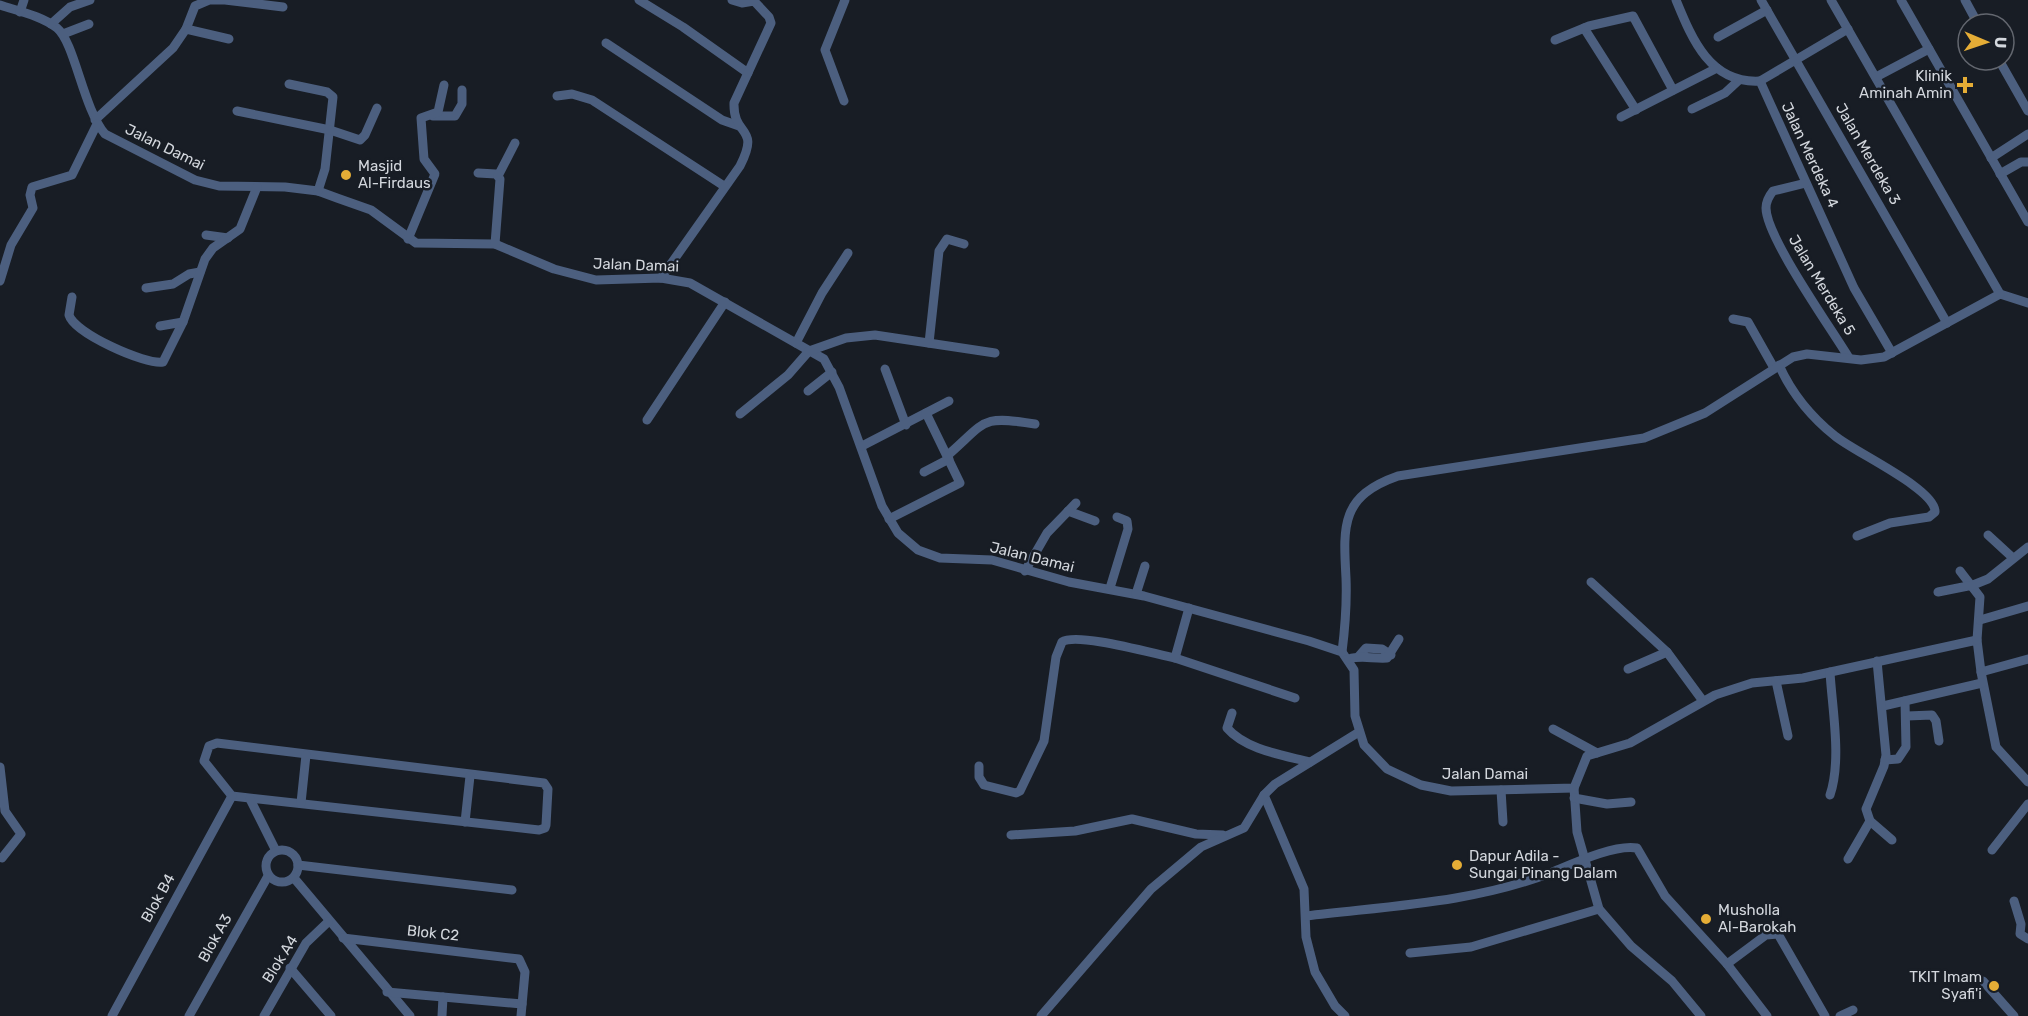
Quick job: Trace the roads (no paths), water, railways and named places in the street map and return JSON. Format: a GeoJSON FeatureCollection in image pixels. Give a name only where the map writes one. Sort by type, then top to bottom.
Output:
{"type":"FeatureCollection","features":[{"type":"Feature","properties":{"kind":"street"},"geometry":{"type":"LineString","coordinates":[[20,12],[24,0]]}},
{"type":"Feature","properties":{"kind":"street"},"geometry":{"type":"LineString","coordinates":[[51,24],[70,7],[90,0]]}},
{"type":"Feature","properties":{"kind":"street"},"geometry":{"type":"LineString","coordinates":[[0,281],[3,260],[33,208],[30,195],[32,187],[72,175],[96,122],[173,48],[186,30],[195,6],[209,0],[283,8]]}},
{"type":"Feature","properties":{"kind":"street"},"geometry":{"type":"LineString","coordinates":[[639,0],[684,27],[748,73]]}},
{"type":"Feature","properties":{"kind":"street"},"geometry":{"type":"LineString","coordinates":[[661,279],[749,148],[749,140],[739,126],[734,113],[734,103],[771,23],[769,17],[754,0],[742,3],[732,0]]}},
{"type":"Feature","properties":{"kind":"street"},"geometry":{"type":"LineString","coordinates":[[844,101],[825,50],[845,0]]}},
{"type":"Feature","properties":{"kind":"street"},"geometry":{"type":"LineString","coordinates":[[1676,0],[1699,48],[1718,68],[1738,81],[1760,81],[1848,29]]}},
{"type":"Feature","properties":{"kind":"street","name":"Jalan Merdeka 3"},"geometry":{"type":"LineString","coordinates":[[1761,0],[1947,323]]}},
{"type":"Feature","properties":{"kind":"street"},"geometry":{"type":"LineString","coordinates":[[1831,0],[2000,294],[2028,303]]}},
{"type":"Feature","properties":{"kind":"street"},"geometry":{"type":"LineString","coordinates":[[1901,0],[2028,222]]}},
{"type":"Feature","properties":{"kind":"street"},"geometry":{"type":"LineString","coordinates":[[0,5],[51,24],[63,34],[96,122]]}},
{"type":"Feature","properties":{"kind":"street"},"geometry":{"type":"LineString","coordinates":[[1718,37],[1767,10]]}},
{"type":"Feature","properties":{"kind":"street"},"geometry":{"type":"LineString","coordinates":[[1555,40],[1584,28],[1632,16],[1673,90]]}},
{"type":"Feature","properties":{"kind":"street"},"geometry":{"type":"LineString","coordinates":[[63,34],[89,24]]}},
{"type":"Feature","properties":{"kind":"street"},"geometry":{"type":"LineString","coordinates":[[1584,28],[1636,110]]}},
{"type":"Feature","properties":{"kind":"street"},"geometry":{"type":"LineString","coordinates":[[186,30],[229,39]]}},
{"type":"Feature","properties":{"kind":"street"},"geometry":{"type":"LineString","coordinates":[[606,42],[722,120],[739,126]]}},
{"type":"Feature","properties":{"kind":"street"},"geometry":{"type":"LineString","coordinates":[[1876,77],[1929,49]]}},
{"type":"Feature","properties":{"kind":"street"},"geometry":{"type":"LineString","coordinates":[[1621,117],[1718,68]]}},
{"type":"Feature","properties":{"kind":"street"},"geometry":{"type":"LineString","coordinates":[[2006,72],[2028,111]]}},
{"type":"Feature","properties":{"kind":"street"},"geometry":{"type":"LineString","coordinates":[[1692,110],[1725,93],[1738,81]]}},
{"type":"Feature","properties":{"kind":"street","name":"Jalan Merdeka 4"},"geometry":{"type":"LineString","coordinates":[[1760,81],[1854,288],[1892,353]]}},
{"type":"Feature","properties":{"kind":"street"},"geometry":{"type":"LineString","coordinates":[[289,84],[331,94],[333,97],[326,170],[318,191]]}},
{"type":"Feature","properties":{"kind":"street"},"geometry":{"type":"LineString","coordinates":[[433,116],[438,112],[444,85]]}},
{"type":"Feature","properties":{"kind":"street"},"geometry":{"type":"LineString","coordinates":[[408,239],[435,178],[433,170],[424,159],[420,122],[423,117],[455,116],[462,104],[462,90]]}},
{"type":"Feature","properties":{"kind":"street"},"geometry":{"type":"LineString","coordinates":[[557,96],[579,95],[599,104],[724,186]]}},
{"type":"Feature","properties":{"kind":"street"},"geometry":{"type":"LineString","coordinates":[[237,111],[330,130],[360,140],[363,139],[377,108]]}},
{"type":"Feature","properties":{"kind":"street","name":"Jalan Damai"},"geometry":{"type":"LineString","coordinates":[[96,122],[116,140],[195,180],[219,186],[318,191],[371,210],[408,239],[422,244],[495,244],[554,269],[596,280],[661,279],[690,283],[824,359],[832,372],[889,519],[909,545],[928,555],[955,560],[992,560],[1068,582],[1136,594],[1350,656],[1354,669],[1355,716],[1364,745],[1387,769],[1421,785],[1444,790],[1574,788]]}},
{"type":"Feature","properties":{"kind":"street"},"geometry":{"type":"LineString","coordinates":[[1991,158],[2028,134]]}},
{"type":"Feature","properties":{"kind":"street"},"geometry":{"type":"LineString","coordinates":[[495,244],[498,176],[514,143]]}},
{"type":"Feature","properties":{"kind":"street"},"geometry":{"type":"LineString","coordinates":[[2000,174],[2021,162],[2028,162]]}},
{"type":"Feature","properties":{"kind":"street"},"geometry":{"type":"LineString","coordinates":[[478,173],[498,176]]}},
{"type":"Feature","properties":{"kind":"street","name":"Jalan Merdeka 5"},"geometry":{"type":"LineString","coordinates":[[1806,183],[1773,191],[1767,201],[1767,214],[1785,256],[1849,358]]}},
{"type":"Feature","properties":{"kind":"street"},"geometry":{"type":"LineString","coordinates":[[72,297],[69,315],[76,326],[141,360],[156,363],[165,360],[183,322],[200,272],[213,248],[240,229],[257,187]]}},
{"type":"Feature","properties":{"kind":"street"},"geometry":{"type":"LineString","coordinates":[[207,235],[228,238]]}},
{"type":"Feature","properties":{"kind":"street"},"geometry":{"type":"LineString","coordinates":[[929,343],[939,251],[947,238],[964,244]]}},
{"type":"Feature","properties":{"kind":"street"},"geometry":{"type":"LineString","coordinates":[[796,344],[822,293],[848,253]]}},
{"type":"Feature","properties":{"kind":"street"},"geometry":{"type":"LineString","coordinates":[[146,288],[173,284],[189,274],[200,272]]}},
{"type":"Feature","properties":{"kind":"street"},"geometry":{"type":"LineString","coordinates":[[1399,639],[1387,658],[1350,656],[1343,549],[1346,517],[1359,497],[1377,483],[1398,476],[1644,438],[1705,413],[1776,367],[1806,354],[1874,359],[1892,353],[2000,294]]}},
{"type":"Feature","properties":{"kind":"street"},"geometry":{"type":"LineString","coordinates":[[647,420],[725,302]]}},
{"type":"Feature","properties":{"kind":"street"},"geometry":{"type":"LineString","coordinates":[[1733,319],[1748,322],[1798,400],[1836,437],[1899,476],[1930,498],[1934,506],[1935,512],[1929,517],[1890,523],[1857,536]]}},
{"type":"Feature","properties":{"kind":"street"},"geometry":{"type":"LineString","coordinates":[[160,326],[183,322]]}},
{"type":"Feature","properties":{"kind":"street"},"geometry":{"type":"LineString","coordinates":[[740,414],[792,370],[809,351],[846,338],[875,335],[995,353]]}},
{"type":"Feature","properties":{"kind":"street"},"geometry":{"type":"LineString","coordinates":[[885,369],[906,425]]}},
{"type":"Feature","properties":{"kind":"street"},"geometry":{"type":"LineString","coordinates":[[808,392],[832,372]]}},
{"type":"Feature","properties":{"kind":"street"},"geometry":{"type":"LineString","coordinates":[[862,446],[949,401]]}},
{"type":"Feature","properties":{"kind":"street"},"geometry":{"type":"LineString","coordinates":[[889,519],[959,485],[960,481],[949,457],[926,413]]}},
{"type":"Feature","properties":{"kind":"street"},"geometry":{"type":"LineString","coordinates":[[924,472],[949,457],[978,426],[988,420],[1002,418],[1035,424]]}},
{"type":"Feature","properties":{"kind":"street"},"geometry":{"type":"LineString","coordinates":[[1025,571],[1047,534],[1076,503]]}},
{"type":"Feature","properties":{"kind":"street"},"geometry":{"type":"LineString","coordinates":[[1068,511],[1095,521]]}},
{"type":"Feature","properties":{"kind":"street"},"geometry":{"type":"LineString","coordinates":[[1110,588],[1128,529],[1127,521],[1117,517]]}},
{"type":"Feature","properties":{"kind":"street"},"geometry":{"type":"LineString","coordinates":[[1988,534],[2013,558]]}},
{"type":"Feature","properties":{"kind":"street"},"geometry":{"type":"LineString","coordinates":[[1938,592],[1973,585],[1995,576],[2028,547]]}},
{"type":"Feature","properties":{"kind":"street"},"geometry":{"type":"LineString","coordinates":[[1136,594],[1145,566]]}},
{"type":"Feature","properties":{"kind":"street"},"geometry":{"type":"LineString","coordinates":[[1960,571],[1973,585],[1981,601],[1977,640],[1982,683],[1996,747],[2028,783]]}},
{"type":"Feature","properties":{"kind":"street"},"geometry":{"type":"LineString","coordinates":[[1591,582],[1667,652],[1703,701]]}},
{"type":"Feature","properties":{"kind":"street"},"geometry":{"type":"LineString","coordinates":[[1980,620],[2028,606]]}},
{"type":"Feature","properties":{"kind":"street"},"geometry":{"type":"LineString","coordinates":[[1175,658],[1190,608]]}},
{"type":"Feature","properties":{"kind":"street"},"geometry":{"type":"LineString","coordinates":[[979,766],[979,777],[984,785],[1016,793],[1020,791],[1044,741],[1056,657],[1059,645],[1065,640],[1103,642],[1175,658],[1295,698]]}},
{"type":"Feature","properties":{"kind":"street"},"geometry":{"type":"LineString","coordinates":[[1701,1016],[1672,981],[1631,946],[1599,909],[1582,860],[1576,832],[1574,788],[1585,758],[1630,743],[1703,701],[1752,683],[1830,672],[1977,640]]}},
{"type":"Feature","properties":{"kind":"street"},"geometry":{"type":"LineString","coordinates":[[1629,669],[1667,652]]}},
{"type":"Feature","properties":{"kind":"street"},"geometry":{"type":"LineString","coordinates":[[1981,672],[2028,659]]}},
{"type":"Feature","properties":{"kind":"street"},"geometry":{"type":"LineString","coordinates":[[1877,661],[1883,706],[1885,760],[1866,809],[1870,821],[1892,840]]}},
{"type":"Feature","properties":{"kind":"street"},"geometry":{"type":"LineString","coordinates":[[1830,672],[1835,761],[1834,781],[1830,795]]}},
{"type":"Feature","properties":{"kind":"street"},"geometry":{"type":"LineString","coordinates":[[1776,681],[1788,736]]}},
{"type":"Feature","properties":{"kind":"street"},"geometry":{"type":"LineString","coordinates":[[1883,706],[1982,683]]}},
{"type":"Feature","properties":{"kind":"street"},"geometry":{"type":"LineString","coordinates":[[1885,760],[1898,759],[1906,747],[1905,701]]}},
{"type":"Feature","properties":{"kind":"street"},"geometry":{"type":"LineString","coordinates":[[1232,713],[1227,728],[1233,735],[1267,751],[1310,762]]}},
{"type":"Feature","properties":{"kind":"street"},"geometry":{"type":"LineString","coordinates":[[1907,716],[1932,715],[1936,721],[1939,741]]}},
{"type":"Feature","properties":{"kind":"street"},"geometry":{"type":"LineString","coordinates":[[1553,729],[1597,753]]}},
{"type":"Feature","properties":{"kind":"street"},"geometry":{"type":"LineString","coordinates":[[1041,1016],[1151,889],[1201,847],[1244,828],[1264,795],[1275,783],[1359,732]]}},
{"type":"Feature","properties":{"kind":"street"},"geometry":{"type":"LineString","coordinates":[[213,744],[306,755],[544,783],[548,789],[546,825],[542,830],[232,796],[204,761],[213,744]]}},
{"type":"Feature","properties":{"kind":"street"},"geometry":{"type":"LineString","coordinates":[[301,803],[306,755]]}},
{"type":"Feature","properties":{"kind":"street"},"geometry":{"type":"LineString","coordinates":[[0,766],[5,811],[21,834],[2,858]]}},
{"type":"Feature","properties":{"kind":"street"},"geometry":{"type":"LineString","coordinates":[[465,822],[470,776]]}},
{"type":"Feature","properties":{"kind":"street"},"geometry":{"type":"LineString","coordinates":[[1501,790],[1503,822]]}},
{"type":"Feature","properties":{"kind":"street"},"geometry":{"type":"LineString","coordinates":[[1264,795],[1283,844],[1298,869],[1304,888],[1306,937],[1315,972],[1335,1006],[1345,1016]]}},
{"type":"Feature","properties":{"kind":"street","name":"Blok B4"},"geometry":{"type":"LineString","coordinates":[[112,1016],[232,796]]}},
{"type":"Feature","properties":{"kind":"street"},"geometry":{"type":"LineString","coordinates":[[1574,798],[1607,804],[1631,802]]}},
{"type":"Feature","properties":{"kind":"street"},"geometry":{"type":"LineString","coordinates":[[250,799],[276,851]]}},
{"type":"Feature","properties":{"kind":"street"},"geometry":{"type":"LineString","coordinates":[[1992,850],[2028,804]]}},
{"type":"Feature","properties":{"kind":"street"},"geometry":{"type":"LineString","coordinates":[[1011,835],[1075,831],[1132,819],[1196,834],[1225,835]]}},
{"type":"Feature","properties":{"kind":"street"},"geometry":{"type":"LineString","coordinates":[[1848,859],[1870,821]]}},
{"type":"Feature","properties":{"kind":"street"},"geometry":{"type":"LineString","coordinates":[[1306,916],[1484,892],[1546,874],[1582,860],[1637,849],[1665,896],[1727,964],[1767,1016]]}},
{"type":"Feature","properties":{"kind":"street"},"geometry":{"type":"LineString","coordinates":[[286,850],[294,855],[298,865],[294,878],[285,883],[275,882],[268,876],[265,866],[268,857],[276,851],[286,850]]}},
{"type":"Feature","properties":{"kind":"street"},"geometry":{"type":"LineString","coordinates":[[298,865],[512,890]]}},
{"type":"Feature","properties":{"kind":"street","name":"Blok A3"},"geometry":{"type":"LineString","coordinates":[[189,1016],[268,876]]}},
{"type":"Feature","properties":{"kind":"street"},"geometry":{"type":"LineString","coordinates":[[294,878],[328,922],[410,1016]]}},
{"type":"Feature","properties":{"kind":"street"},"geometry":{"type":"LineString","coordinates":[[2014,901],[2021,924],[2020,933],[2028,939]]}},
{"type":"Feature","properties":{"kind":"street"},"geometry":{"type":"LineString","coordinates":[[1410,953],[1480,945],[1599,909]]}},
{"type":"Feature","properties":{"kind":"street","name":"Blok A4"},"geometry":{"type":"LineString","coordinates":[[264,1016],[306,943],[328,922]]}},
{"type":"Feature","properties":{"kind":"street"},"geometry":{"type":"LineString","coordinates":[[1727,964],[1766,935],[1778,934],[1825,1016]]}},
{"type":"Feature","properties":{"kind":"street","name":"Blok C2"},"geometry":{"type":"LineString","coordinates":[[343,938],[519,958],[525,972],[522,1004]]}},
{"type":"Feature","properties":{"kind":"street"},"geometry":{"type":"LineString","coordinates":[[290,968],[332,1016]]}},
{"type":"Feature","properties":{"kind":"street"},"geometry":{"type":"LineString","coordinates":[[1983,981],[2014,1016]]}},
{"type":"Feature","properties":{"kind":"street"},"geometry":{"type":"LineString","coordinates":[[387,992],[522,1004],[521,1016]]}},
{"type":"Feature","properties":{"kind":"street"},"geometry":{"type":"LineString","coordinates":[[442,1016],[443,997]]}},
{"type":"Feature","properties":{"kind":"street"},"geometry":{"type":"LineString","coordinates":[[1840,1016],[1853,1010]]}},
{"type":"Feature","properties":{"kind":"place","name":"Klinik Aminah Amin"},"geometry":{"type":"Point","coordinates":[1965,85]}},
{"type":"Feature","properties":{"kind":"place","name":"Masjid Al-Firdaus"},"geometry":{"type":"Point","coordinates":[346,175]}},
{"type":"Feature","properties":{"kind":"place","name":"Dapur Adila - Sungai Pinang Dalam"},"geometry":{"type":"Point","coordinates":[1457,865]}},
{"type":"Feature","properties":{"kind":"place","name":"Musholla Al-Barokah"},"geometry":{"type":"Point","coordinates":[1706,919]}},
{"type":"Feature","properties":{"kind":"place","name":"TKIT Imam Syafi'i"},"geometry":{"type":"Point","coordinates":[1994,986]}}]}
